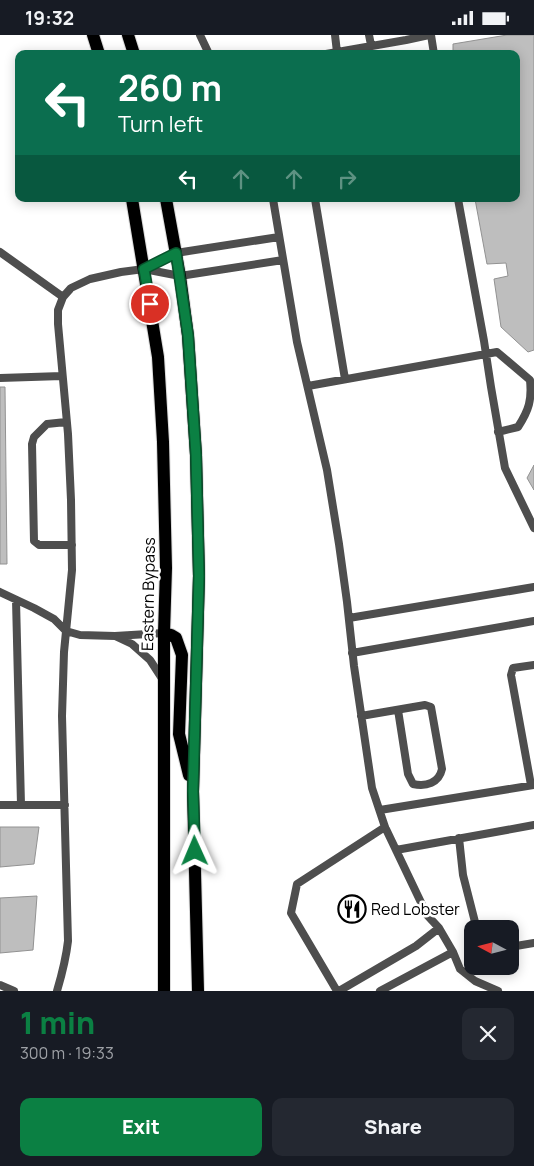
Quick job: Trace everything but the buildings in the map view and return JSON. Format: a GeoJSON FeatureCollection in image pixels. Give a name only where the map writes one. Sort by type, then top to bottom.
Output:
{"type":"FeatureCollection","features":[{"type":"Feature","properties":{"kind":"main road"},"geometry":{"type":"LineString","coordinates":[[93,35],[99,50]]}},
{"type":"Feature","properties":{"kind":"main road"},"geometry":{"type":"LineString","coordinates":[[128,35],[133,50]]}},
{"type":"Feature","properties":{"kind":"main road","name":"Eastern Bypass"},"geometry":{"type":"LineString","coordinates":[[133,202],[158,357],[163,442],[166,568],[164,633],[164,991]]}},
{"type":"Feature","properties":{"kind":"main road"},"geometry":{"type":"LineString","coordinates":[[167,202],[180,275],[188,335],[196,455],[199,576],[193,791],[198,991]]}},
{"type":"Feature","properties":{"kind":"main road"},"geometry":{"type":"LineString","coordinates":[[164,633],[176,638],[182,655],[179,734],[193,791]]}},
{"type":"Feature","properties":{"kind":"lane"},"geometry":{"type":"LineString","coordinates":[[200,35],[207,50]]}},
{"type":"Feature","properties":{"kind":"lane"},"geometry":{"type":"LineString","coordinates":[[335,35],[337,50]]}},
{"type":"Feature","properties":{"kind":"lane"},"geometry":{"type":"LineString","coordinates":[[369,35],[371,45]]}},
{"type":"Feature","properties":{"kind":"lane"},"geometry":{"type":"LineString","coordinates":[[343,50],[430,35],[433,50]]}},
{"type":"Feature","properties":{"kind":"lane"},"geometry":{"type":"LineString","coordinates":[[273,202],[297,342],[327,470],[339,544],[352,653],[372,788],[385,827],[427,915],[439,928],[453,952],[460,969],[475,981],[498,991]]}},
{"type":"Feature","properties":{"kind":"lane"},"geometry":{"type":"LineString","coordinates":[[316,202],[345,379]]}},
{"type":"Feature","properties":{"kind":"lane"},"geometry":{"type":"LineString","coordinates":[[459,202],[505,468],[534,528]]}},
{"type":"Feature","properties":{"kind":"lane"},"geometry":{"type":"LineString","coordinates":[[144,269],[176,253],[279,237]]}},
{"type":"Feature","properties":{"kind":"lane"},"geometry":{"type":"LineString","coordinates":[[0,252],[63,297]]}},
{"type":"Feature","properties":{"kind":"lane"},"geometry":{"type":"LineString","coordinates":[[57,991],[63,971],[68,941],[62,717],[64,652],[72,570],[71,485],[58,310],[63,297],[71,287],[90,279],[121,272],[144,269],[180,275],[282,260]]}},
{"type":"Feature","properties":{"kind":"lane"},"geometry":{"type":"LineString","coordinates":[[308,386],[497,351],[530,379],[532,393],[527,414],[518,427],[498,432]]}},
{"type":"Feature","properties":{"kind":"lane"},"geometry":{"type":"LineString","coordinates":[[0,379],[62,376]]}},
{"type":"Feature","properties":{"kind":"lane"},"geometry":{"type":"LineString","coordinates":[[66,422],[48,424],[34,437],[32,443],[34,541],[39,545],[72,545]]}},
{"type":"Feature","properties":{"kind":"lane"},"geometry":{"type":"LineString","coordinates":[[349,618],[534,587]]}},
{"type":"Feature","properties":{"kind":"lane"},"geometry":{"type":"LineString","coordinates":[[0,592],[54,619],[66,631],[80,635],[115,636],[164,633]]}},
{"type":"Feature","properties":{"kind":"lane"},"geometry":{"type":"LineString","coordinates":[[16,600],[21,805]]}},
{"type":"Feature","properties":{"kind":"lane"},"geometry":{"type":"LineString","coordinates":[[352,653],[534,621]]}},
{"type":"Feature","properties":{"kind":"lane"},"geometry":{"type":"LineString","coordinates":[[115,636],[132,644],[150,660],[164,682]]}},
{"type":"Feature","properties":{"kind":"lane"},"geometry":{"type":"LineString","coordinates":[[380,810],[532,785],[511,675],[513,668],[534,665]]}},
{"type":"Feature","properties":{"kind":"lane"},"geometry":{"type":"LineString","coordinates":[[361,716],[425,705],[431,707],[442,769],[440,776],[434,782],[419,785],[413,784],[408,774],[398,710]]}},
{"type":"Feature","properties":{"kind":"lane"},"geometry":{"type":"LineString","coordinates":[[0,805],[65,805]]}},
{"type":"Feature","properties":{"kind":"lane"},"geometry":{"type":"LineString","coordinates":[[396,850],[534,825]]}},
{"type":"Feature","properties":{"kind":"lane"},"geometry":{"type":"LineString","coordinates":[[385,827],[297,884],[291,913],[338,991],[416,946],[439,928]]}},
{"type":"Feature","properties":{"kind":"lane"},"geometry":{"type":"LineString","coordinates":[[459,838],[463,875],[474,920]]}},
{"type":"Feature","properties":{"kind":"lane"},"geometry":{"type":"LineString","coordinates":[[519,946],[534,943]]}},
{"type":"Feature","properties":{"kind":"lane"},"geometry":{"type":"LineString","coordinates":[[380,991],[453,952]]}},
{"type":"Feature","properties":{"kind":"lane"},"geometry":{"type":"LineString","coordinates":[[4,988],[14,991]]}},
{"type":"Feature","properties":{"kind":"place","name":"Red Lobster"},"geometry":{"type":"Point","coordinates":[352,909]}},
{"type":"Feature","properties":{"kind":"route"},"geometry":{"type":"LineString","coordinates":[[150,304],[144,269],[176,253],[188,335],[196,455],[199,576],[193,791],[195,851]]}}]}
